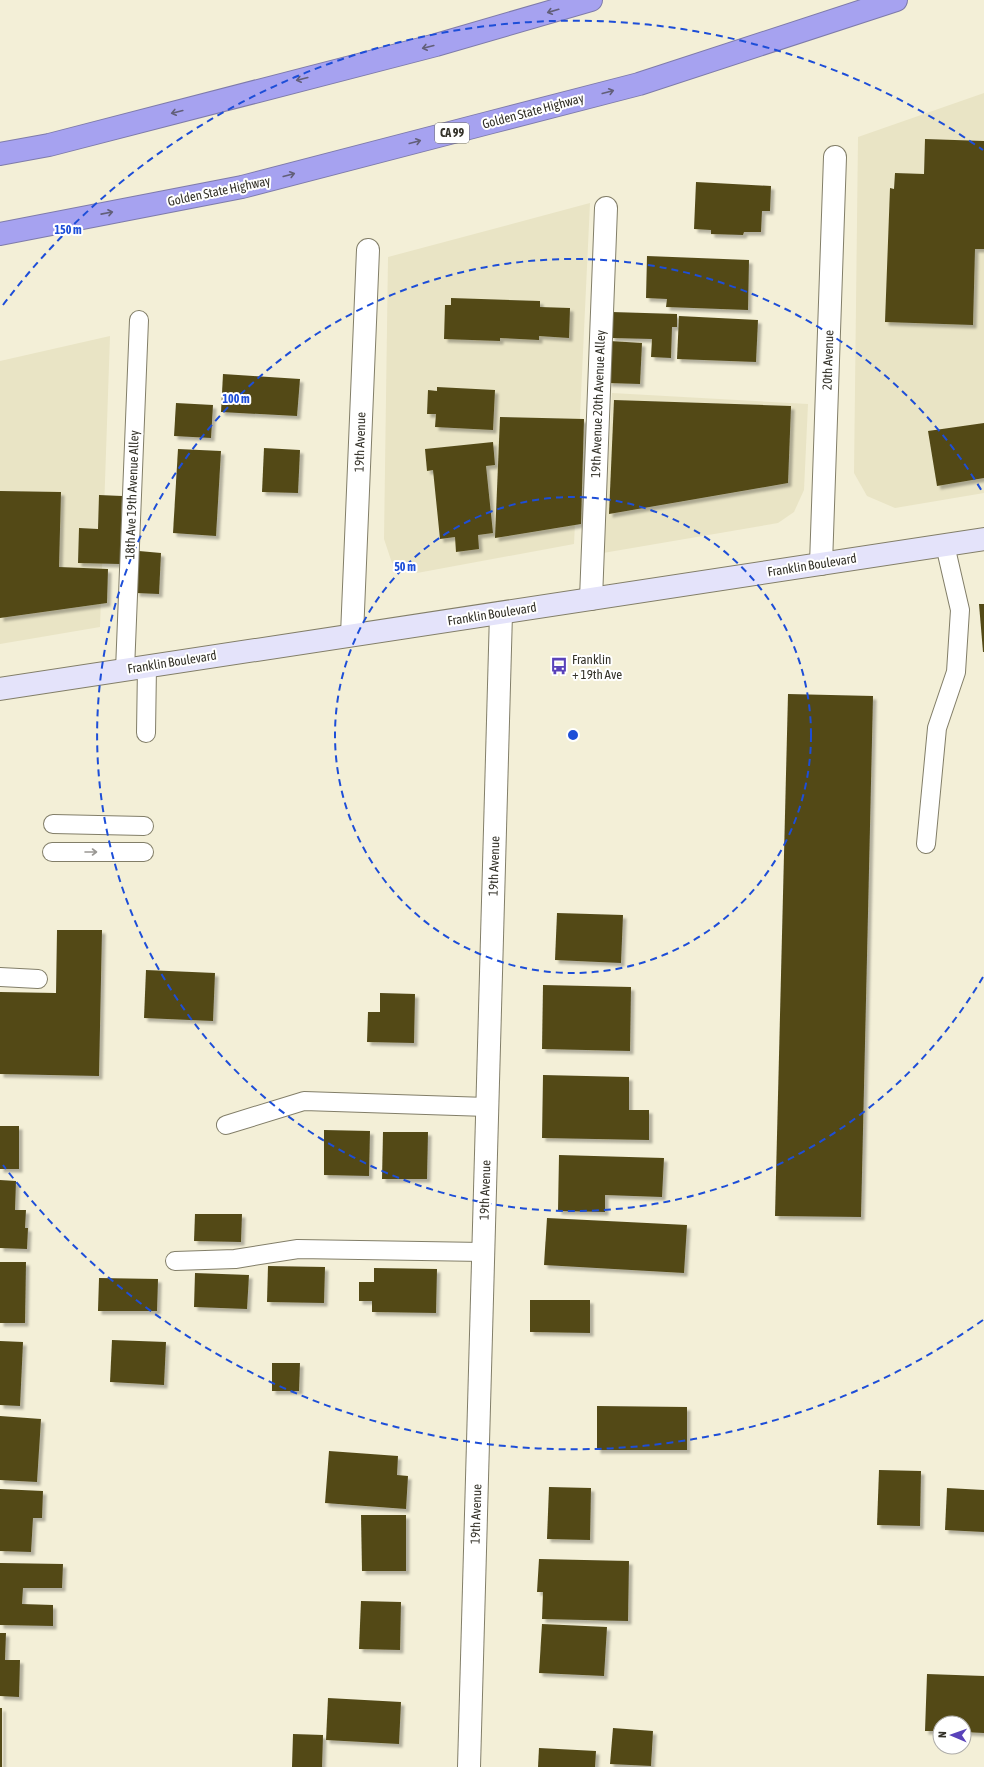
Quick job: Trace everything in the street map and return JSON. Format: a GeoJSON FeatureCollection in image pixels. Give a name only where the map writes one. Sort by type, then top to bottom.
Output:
{"type":"FeatureCollection","features":[{"type":"Feature","properties":{"kind":"highway"},"geometry":{"type":"LineString","coordinates":[[0,154],[49,145],[436,45],[591,0]]}},
{"type":"Feature","properties":{"kind":"highway","name":"Golden State Highway"},"geometry":{"type":"LineString","coordinates":[[0,234],[242,187],[639,84],[896,0]]}},
{"type":"Feature","properties":{"kind":"main road","name":"Franklin Boulevard"},"geometry":{"type":"LineString","coordinates":[[0,688],[984,539]]}},
{"type":"Feature","properties":{"kind":"street","name":"20th Avenue"},"geometry":{"type":"LineString","coordinates":[[821,564],[835,157]]}},
{"type":"Feature","properties":{"kind":"street","name":"19th Avenue 20th Avenue Alley"},"geometry":{"type":"LineString","coordinates":[[591,599],[606,208]]}},
{"type":"Feature","properties":{"kind":"street","name":"19th Avenue"},"geometry":{"type":"LineString","coordinates":[[352,635],[368,250]]}},
{"type":"Feature","properties":{"kind":"street","name":"19th Avenue"},"geometry":{"type":"LineString","coordinates":[[469,1767],[501,612]]}},
{"type":"Feature","properties":{"kind":"lane","name":"18th Ave 19th Avenue Alley"},"geometry":{"type":"LineString","coordinates":[[124,670],[139,320]]}},
{"type":"Feature","properties":{"kind":"lane"},"geometry":{"type":"LineString","coordinates":[[926,844],[937,728],[956,672],[960,610],[945,545]]}},
{"type":"Feature","properties":{"kind":"lane"},"geometry":{"type":"LineString","coordinates":[[146,733],[147,666]]}},
{"type":"Feature","properties":{"kind":"lane"},"geometry":{"type":"LineString","coordinates":[[52,824],[144,826]]}},
{"type":"Feature","properties":{"kind":"lane"},"geometry":{"type":"LineString","coordinates":[[52,852],[144,852]]}},
{"type":"Feature","properties":{"kind":"lane"},"geometry":{"type":"LineString","coordinates":[[0,978],[38,979]]}},
{"type":"Feature","properties":{"kind":"lane"},"geometry":{"type":"LineString","coordinates":[[226,1125],[304,1101],[487,1108]]}},
{"type":"Feature","properties":{"kind":"lane"},"geometry":{"type":"LineString","coordinates":[[175,1261],[235,1258],[298,1249],[483,1252]]}},
{"type":"Feature","properties":{"kind":"shaded area"},"geometry":{"type":"Polygon","coordinates":[[[984,93],[984,493],[895,508],[867,496],[854,473],[858,137],[984,93]]]}},
{"type":"Feature","properties":{"kind":"shaded area"},"geometry":{"type":"Polygon","coordinates":[[[590,203],[574,544],[417,573],[392,563],[384,539],[388,257],[590,203]]]}},
{"type":"Feature","properties":{"kind":"shaded area"},"geometry":{"type":"Polygon","coordinates":[[[110,336],[100,627],[0,644],[0,361],[110,336]]]}},
{"type":"Feature","properties":{"kind":"shaded area"},"geometry":{"type":"Polygon","coordinates":[[[612,393],[808,404],[804,490],[794,512],[778,523],[603,553],[612,393]]]}},
{"type":"Feature","properties":{"kind":"building"},"geometry":{"type":"Polygon","coordinates":[[[925,139],[984,141],[984,249],[975,249],[973,325],[885,322],[890,188],[894,189],[895,173],[924,174],[925,139]]]}},
{"type":"Feature","properties":{"kind":"building"},"geometry":{"type":"Polygon","coordinates":[[[696,182],[771,186],[770,211],[762,211],[761,232],[744,232],[743,235],[711,234],[711,230],[694,229],[696,182]]]}},
{"type":"Feature","properties":{"kind":"building"},"geometry":{"type":"Polygon","coordinates":[[[647,256],[749,260],[748,310],[666,307],[667,299],[646,298],[647,256]]]}},
{"type":"Feature","properties":{"kind":"building"},"geometry":{"type":"Polygon","coordinates":[[[451,298],[540,301],[540,307],[570,308],[569,338],[539,336],[539,340],[500,338],[500,341],[444,339],[445,305],[451,305],[451,298]]]}},
{"type":"Feature","properties":{"kind":"building"},"geometry":{"type":"Polygon","coordinates":[[[612,312],[677,314],[677,327],[672,327],[671,358],[651,357],[652,339],[611,338],[612,312]]]}},
{"type":"Feature","properties":{"kind":"building"},"geometry":{"type":"Polygon","coordinates":[[[679,316],[758,320],[756,362],[677,359],[679,316]]]}},
{"type":"Feature","properties":{"kind":"building"},"geometry":{"type":"Polygon","coordinates":[[[610,341],[642,343],[640,384],[608,383],[610,341]]]}},
{"type":"Feature","properties":{"kind":"building"},"geometry":{"type":"Polygon","coordinates":[[[223,374],[300,379],[297,416],[221,412],[223,374]]]}},
{"type":"Feature","properties":{"kind":"building"},"geometry":{"type":"Polygon","coordinates":[[[437,387],[495,390],[493,430],[435,427],[436,414],[427,414],[428,390],[437,391],[437,387]]]}},
{"type":"Feature","properties":{"kind":"building"},"geometry":{"type":"Polygon","coordinates":[[[614,400],[791,406],[788,483],[609,514],[614,400]]]}},
{"type":"Feature","properties":{"kind":"building"},"geometry":{"type":"Polygon","coordinates":[[[176,403],[213,405],[211,438],[174,436],[176,403]]]}},
{"type":"Feature","properties":{"kind":"building"},"geometry":{"type":"Polygon","coordinates":[[[500,417],[584,419],[581,524],[495,538],[500,417]]]}},
{"type":"Feature","properties":{"kind":"building"},"geometry":{"type":"Polygon","coordinates":[[[984,423],[984,478],[937,486],[928,431],[984,423]]]}},
{"type":"Feature","properties":{"kind":"building"},"geometry":{"type":"Polygon","coordinates":[[[493,442],[495,465],[486,466],[493,533],[478,535],[479,549],[456,552],[455,537],[440,539],[433,470],[427,471],[425,449],[493,442]]]}},
{"type":"Feature","properties":{"kind":"building"},"geometry":{"type":"Polygon","coordinates":[[[264,448],[300,450],[298,493],[262,492],[264,448]]]}},
{"type":"Feature","properties":{"kind":"building"},"geometry":{"type":"Polygon","coordinates":[[[178,449],[221,451],[216,536],[173,533],[178,449]]]}},
{"type":"Feature","properties":{"kind":"building"},"geometry":{"type":"Polygon","coordinates":[[[0,491],[61,492],[59,567],[108,569],[107,603],[0,618],[0,491]]]}},
{"type":"Feature","properties":{"kind":"building"},"geometry":{"type":"Polygon","coordinates":[[[99,495],[122,496],[120,564],[78,563],[79,528],[98,529],[99,495]]]}},
{"type":"Feature","properties":{"kind":"building"},"geometry":{"type":"Polygon","coordinates":[[[139,551],[161,553],[159,594],[136,593],[139,551]]]}},
{"type":"Feature","properties":{"kind":"building"},"geometry":{"type":"Polygon","coordinates":[[[979,604],[984,604],[984,652],[983,652],[979,604]]]}},
{"type":"Feature","properties":{"kind":"building"},"geometry":{"type":"Polygon","coordinates":[[[788,694],[873,696],[861,1217],[775,1216],[788,694]]]}},
{"type":"Feature","properties":{"kind":"building"},"geometry":{"type":"Polygon","coordinates":[[[557,913],[623,915],[621,963],[555,960],[557,913]]]}},
{"type":"Feature","properties":{"kind":"building"},"geometry":{"type":"Polygon","coordinates":[[[57,930],[102,930],[99,1076],[0,1074],[0,992],[56,993],[57,930]]]}},
{"type":"Feature","properties":{"kind":"building"},"geometry":{"type":"Polygon","coordinates":[[[146,970],[215,973],[213,1021],[144,1018],[146,970]]]}},
{"type":"Feature","properties":{"kind":"building"},"geometry":{"type":"Polygon","coordinates":[[[543,985],[631,987],[630,1051],[542,1049],[543,985]]]}},
{"type":"Feature","properties":{"kind":"building"},"geometry":{"type":"Polygon","coordinates":[[[380,993],[415,994],[414,1043],[367,1042],[368,1012],[380,1012],[380,993]]]}},
{"type":"Feature","properties":{"kind":"building"},"geometry":{"type":"Polygon","coordinates":[[[543,1075],[629,1077],[629,1110],[649,1110],[649,1140],[542,1138],[543,1075]]]}},
{"type":"Feature","properties":{"kind":"building"},"geometry":{"type":"Polygon","coordinates":[[[0,1126],[19,1126],[19,1169],[0,1169],[0,1126]]]}},
{"type":"Feature","properties":{"kind":"building"},"geometry":{"type":"Polygon","coordinates":[[[324,1130],[370,1131],[369,1176],[324,1175],[324,1130]]]}},
{"type":"Feature","properties":{"kind":"building"},"geometry":{"type":"Polygon","coordinates":[[[383,1132],[428,1132],[427,1179],[382,1179],[383,1132]]]}},
{"type":"Feature","properties":{"kind":"building"},"geometry":{"type":"Polygon","coordinates":[[[559,1155],[664,1158],[662,1197],[605,1195],[605,1212],[558,1211],[559,1155]]]}},
{"type":"Feature","properties":{"kind":"building"},"geometry":{"type":"Polygon","coordinates":[[[0,1180],[16,1181],[15,1210],[26,1210],[25,1228],[28,1228],[27,1249],[0,1248],[0,1180]]]}},
{"type":"Feature","properties":{"kind":"building"},"geometry":{"type":"Polygon","coordinates":[[[195,1214],[242,1214],[241,1242],[194,1241],[195,1214]]]}},
{"type":"Feature","properties":{"kind":"building"},"geometry":{"type":"Polygon","coordinates":[[[547,1218],[687,1225],[684,1273],[544,1265],[547,1218]]]}},
{"type":"Feature","properties":{"kind":"building"},"geometry":{"type":"Polygon","coordinates":[[[0,1262],[26,1262],[25,1323],[0,1323],[0,1262]]]}},
{"type":"Feature","properties":{"kind":"building"},"geometry":{"type":"Polygon","coordinates":[[[268,1266],[325,1267],[324,1303],[267,1302],[268,1266]]]}},
{"type":"Feature","properties":{"kind":"building"},"geometry":{"type":"Polygon","coordinates":[[[374,1268],[437,1269],[436,1313],[372,1312],[372,1301],[359,1301],[359,1282],[374,1282],[374,1268]]]}},
{"type":"Feature","properties":{"kind":"building"},"geometry":{"type":"Polygon","coordinates":[[[195,1273],[249,1275],[247,1309],[194,1307],[195,1273]]]}},
{"type":"Feature","properties":{"kind":"building"},"geometry":{"type":"Polygon","coordinates":[[[99,1278],[158,1279],[157,1311],[98,1311],[99,1278]]]}},
{"type":"Feature","properties":{"kind":"building"},"geometry":{"type":"Polygon","coordinates":[[[530,1300],[590,1300],[590,1333],[530,1332],[530,1300]]]}},
{"type":"Feature","properties":{"kind":"building"},"geometry":{"type":"Polygon","coordinates":[[[112,1340],[166,1342],[164,1385],[110,1382],[112,1340]]]}},
{"type":"Feature","properties":{"kind":"building"},"geometry":{"type":"Polygon","coordinates":[[[0,1341],[23,1342],[20,1406],[0,1405],[0,1341]]]}},
{"type":"Feature","properties":{"kind":"building"},"geometry":{"type":"Polygon","coordinates":[[[272,1363],[300,1363],[299,1391],[272,1391],[272,1363]]]}},
{"type":"Feature","properties":{"kind":"building"},"geometry":{"type":"Polygon","coordinates":[[[597,1406],[687,1407],[687,1450],[597,1450],[597,1406]]]}},
{"type":"Feature","properties":{"kind":"building"},"geometry":{"type":"Polygon","coordinates":[[[0,1416],[41,1419],[37,1482],[0,1480],[0,1416]]]}},
{"type":"Feature","properties":{"kind":"building"},"geometry":{"type":"Polygon","coordinates":[[[329,1451],[398,1456],[397,1475],[408,1476],[406,1509],[325,1503],[329,1451]]]}},
{"type":"Feature","properties":{"kind":"building"},"geometry":{"type":"Polygon","coordinates":[[[879,1470],[921,1471],[920,1526],[877,1525],[879,1470]]]}},
{"type":"Feature","properties":{"kind":"building"},"geometry":{"type":"Polygon","coordinates":[[[549,1487],[591,1488],[590,1540],[547,1539],[549,1487]]]}},
{"type":"Feature","properties":{"kind":"building"},"geometry":{"type":"Polygon","coordinates":[[[947,1488],[984,1490],[984,1532],[945,1530],[947,1488]]]}},
{"type":"Feature","properties":{"kind":"building"},"geometry":{"type":"Polygon","coordinates":[[[0,1489],[43,1491],[42,1518],[33,1518],[31,1552],[0,1551],[0,1489]]]}},
{"type":"Feature","properties":{"kind":"building"},"geometry":{"type":"Polygon","coordinates":[[[361,1515],[406,1515],[406,1571],[362,1571],[361,1515]]]}},
{"type":"Feature","properties":{"kind":"building"},"geometry":{"type":"Polygon","coordinates":[[[539,1559],[629,1561],[628,1621],[542,1619],[543,1592],[537,1592],[539,1559]]]}},
{"type":"Feature","properties":{"kind":"building"},"geometry":{"type":"Polygon","coordinates":[[[0,1563],[63,1564],[62,1588],[23,1588],[22,1604],[53,1605],[53,1626],[0,1625],[0,1563]]]}},
{"type":"Feature","properties":{"kind":"building"},"geometry":{"type":"Polygon","coordinates":[[[361,1601],[401,1602],[400,1650],[359,1649],[361,1601]]]}},
{"type":"Feature","properties":{"kind":"building"},"geometry":{"type":"Polygon","coordinates":[[[542,1624],[607,1627],[604,1676],[539,1673],[542,1624]]]}},
{"type":"Feature","properties":{"kind":"building"},"geometry":{"type":"Polygon","coordinates":[[[0,1633],[6,1633],[5,1660],[20,1660],[19,1697],[0,1696],[0,1633]]]}},
{"type":"Feature","properties":{"kind":"building"},"geometry":{"type":"Polygon","coordinates":[[[927,1674],[984,1676],[984,1733],[972,1732],[972,1715],[932,1715],[932,1731],[925,1731],[927,1674]]]}},
{"type":"Feature","properties":{"kind":"building"},"geometry":{"type":"Polygon","coordinates":[[[328,1698],[401,1702],[399,1744],[326,1740],[328,1698]]]}},
{"type":"Feature","properties":{"kind":"building"},"geometry":{"type":"Polygon","coordinates":[[[0,1708],[2,1708],[2,1767],[0,1767],[0,1708]]]}},
{"type":"Feature","properties":{"kind":"building"},"geometry":{"type":"Polygon","coordinates":[[[613,1728],[653,1731],[651,1766],[610,1764],[613,1728]]]}},
{"type":"Feature","properties":{"kind":"building"},"geometry":{"type":"Polygon","coordinates":[[[293,1734],[323,1735],[322,1767],[292,1767],[293,1734]]]}},
{"type":"Feature","properties":{"kind":"building"},"geometry":{"type":"Polygon","coordinates":[[[539,1748],[596,1751],[595,1767],[538,1767],[539,1748]]]}},
{"type":"Feature","properties":{"kind":"place","name":"Franklin + 19th Ave"},"geometry":{"type":"Point","coordinates":[559,666]}}]}
